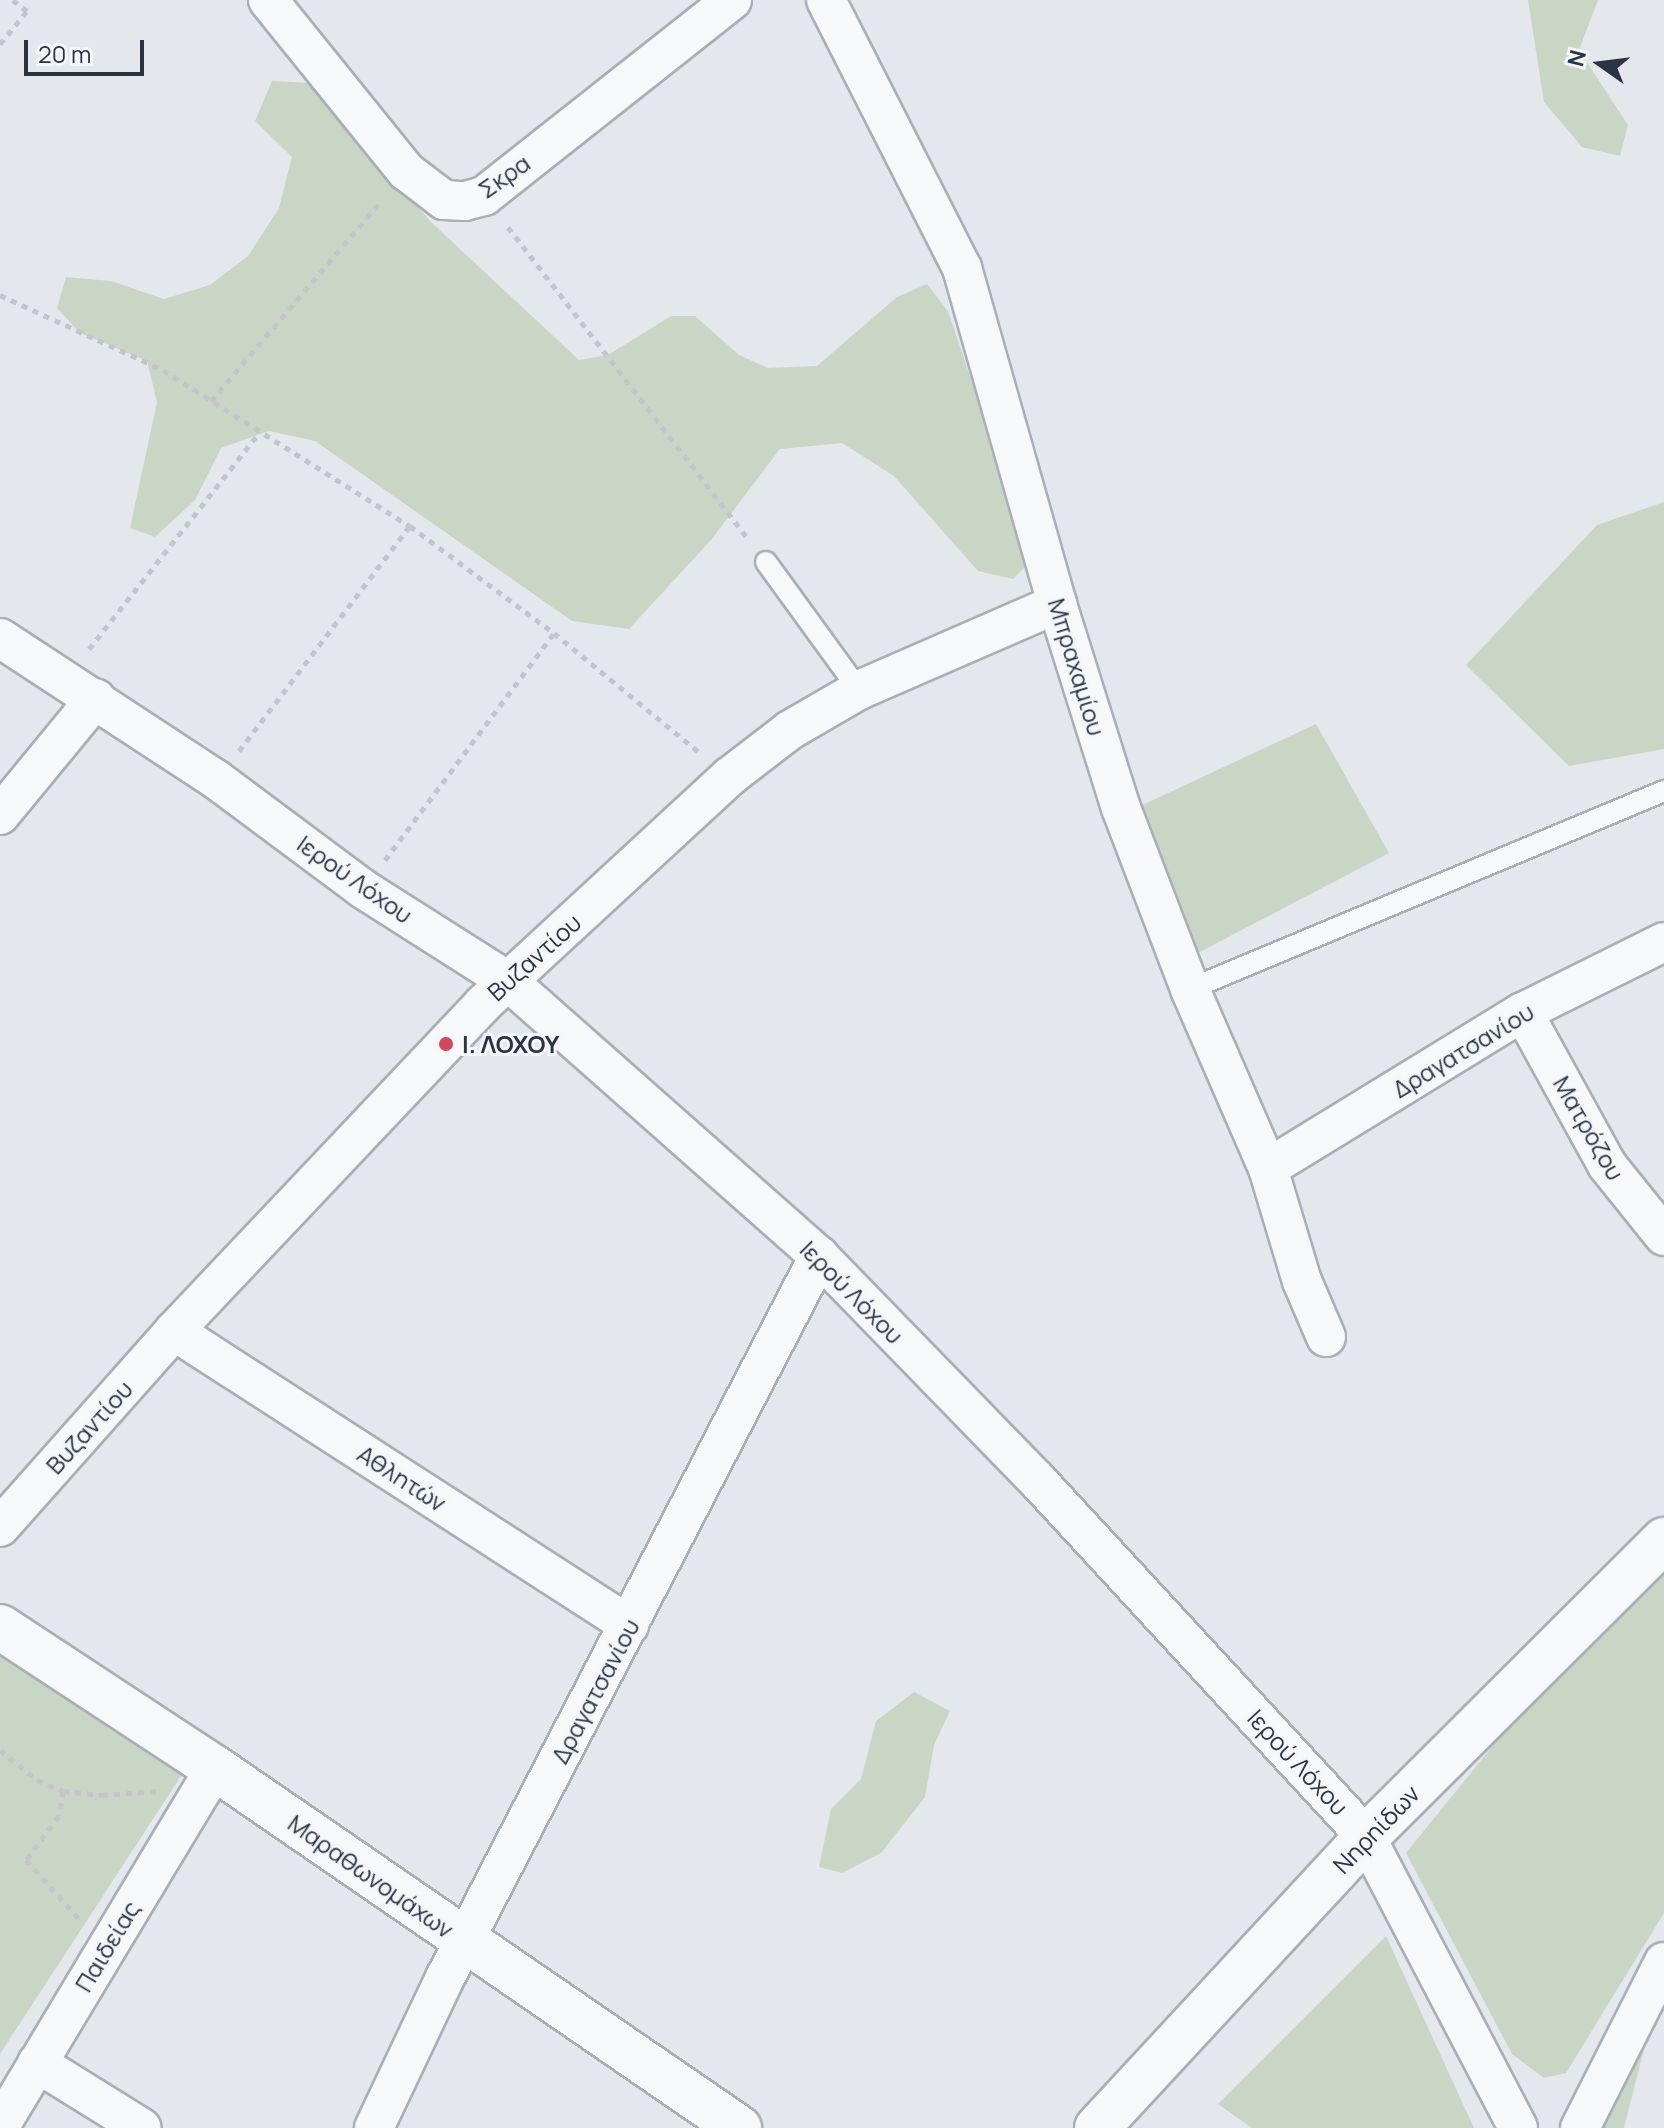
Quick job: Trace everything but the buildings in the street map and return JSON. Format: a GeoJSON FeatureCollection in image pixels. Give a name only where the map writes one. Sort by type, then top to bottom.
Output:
{"type":"FeatureCollection","features":[{"type":"Feature","properties":{"kind":"street","name":"Σκρα"},"geometry":{"type":"LineString","coordinates":[[268,0],[406,171],[444,200],[484,196],[732,0]]}},
{"type":"Feature","properties":{"kind":"street","name":"Μπραχαμίου"},"geometry":{"type":"LineString","coordinates":[[826,0],[962,268],[1057,604],[1121,808],[1190,989],[1268,1168],[1302,1281],[1326,1337]]}},
{"type":"Feature","properties":{"kind":"street","name":"Βυζαντίου"},"geometry":{"type":"LineString","coordinates":[[0,1527],[174,1331],[508,981],[729,777],[790,730],[859,690],[1057,604]]}},
{"type":"Feature","properties":{"kind":"street","name":"Ιερού Λόχου"},"geometry":{"type":"LineString","coordinates":[[0,638],[217,780],[363,889],[508,981],[819,1256],[1037,1480],[1366,1837],[1518,2128]]}},
{"type":"Feature","properties":{"kind":"street"},"geometry":{"type":"LineString","coordinates":[[0,815],[81,689]]}},
{"type":"Feature","properties":{"kind":"street","name":"Δραγατσανίου"},"geometry":{"type":"LineString","coordinates":[[1268,1168],[1523,1012],[1664,942]]}},
{"type":"Feature","properties":{"kind":"street","name":"Ματρόζου"},"geometry":{"type":"LineString","coordinates":[[1523,1012],[1607,1165],[1664,1236]]}},
{"type":"Feature","properties":{"kind":"street","name":"Δραγατσανίου"},"geometry":{"type":"LineString","coordinates":[[374,2128],[464,1941],[819,1256]]}},
{"type":"Feature","properties":{"kind":"street","name":"Αθλητών"},"geometry":{"type":"LineString","coordinates":[[174,1331],[629,1625]]}},
{"type":"Feature","properties":{"kind":"street","name":"Νηρηίδων"},"geometry":{"type":"LineString","coordinates":[[1097,2128],[1366,1837],[1664,1540]]}},
{"type":"Feature","properties":{"kind":"street","name":"Μαραθωνομάχων"},"geometry":{"type":"LineString","coordinates":[[0,1627],[209,1778],[464,1941],[739,2128]]}},
{"type":"Feature","properties":{"kind":"street","name":"Παιδείας"},"geometry":{"type":"LineString","coordinates":[[0,2126],[209,1778]]}},
{"type":"Feature","properties":{"kind":"street"},"geometry":{"type":"LineString","coordinates":[[1580,2128],[1664,1962]]}},
{"type":"Feature","properties":{"kind":"street"},"geometry":{"type":"LineString","coordinates":[[37,2063],[142,2128]]}},
{"type":"Feature","properties":{"kind":"lane"},"geometry":{"type":"LineString","coordinates":[[766,562],[859,690]]}},
{"type":"Feature","properties":{"kind":"lane"},"geometry":{"type":"LineString","coordinates":[[1190,989],[1664,791]]}},
{"type":"Feature","properties":{"kind":"path"},"geometry":{"type":"LineString","coordinates":[[0,44],[27,11],[13,0]]}},
{"type":"Feature","properties":{"kind":"path"},"geometry":{"type":"LineString","coordinates":[[211,401],[406,171]]}},
{"type":"Feature","properties":{"kind":"path"},"geometry":{"type":"LineString","coordinates":[[484,196],[766,562]]}},
{"type":"Feature","properties":{"kind":"path"},"geometry":{"type":"LineString","coordinates":[[0,295],[163,370],[410,526],[554,633],[729,777]]}},
{"type":"Feature","properties":{"kind":"path"},"geometry":{"type":"LineString","coordinates":[[81,689],[259,433]]}},
{"type":"Feature","properties":{"kind":"path"},"geometry":{"type":"LineString","coordinates":[[217,780],[410,526]]}},
{"type":"Feature","properties":{"kind":"path"},"geometry":{"type":"LineString","coordinates":[[363,889],[554,633]]}},
{"type":"Feature","properties":{"kind":"path"},"geometry":{"type":"LineString","coordinates":[[0,1750],[37,1780],[63,1791],[102,1795],[209,1778]]}},
{"type":"Feature","properties":{"kind":"path"},"geometry":{"type":"LineString","coordinates":[[63,1791],[59,1816],[26,1860],[105,1949]]}},
{"type":"Feature","properties":{"kind":"green space"},"geometry":{"type":"Polygon","coordinates":[[[1528,0],[1598,0],[1579,50],[1628,125],[1620,156],[1582,147],[1544,102],[1528,0]]]}},
{"type":"Feature","properties":{"kind":"green space"},"geometry":{"type":"Polygon","coordinates":[[[272,81],[309,83],[432,223],[579,360],[608,355],[671,316],[695,316],[739,355],[768,368],[817,366],[897,297],[927,284],[948,311],[1032,560],[1013,579],[978,571],[894,476],[842,443],[780,449],[711,540],[629,629],[572,621],[315,441],[269,431],[221,448],[195,500],[155,537],[130,528],[157,402],[147,361],[80,333],[57,308],[66,277],[111,281],[164,299],[210,285],[248,256],[279,208],[292,157],[255,121],[272,81]]]}},
{"type":"Feature","properties":{"kind":"green space"},"geometry":{"type":"Polygon","coordinates":[[[1664,502],[1664,749],[1569,766],[1466,665],[1597,525],[1664,502]]]}},
{"type":"Feature","properties":{"kind":"green space"},"geometry":{"type":"Polygon","coordinates":[[[1316,724],[1389,853],[1192,956],[1136,808],[1316,724]]]}},
{"type":"Feature","properties":{"kind":"green space"},"geometry":{"type":"Polygon","coordinates":[[[1664,1571],[1664,1913],[1566,2073],[1544,2078],[1512,2054],[1406,1853],[1495,1743],[1664,1571]]]}},
{"type":"Feature","properties":{"kind":"green space"},"geometry":{"type":"Polygon","coordinates":[[[0,1638],[183,1773],[0,2054],[0,1638]]]}},
{"type":"Feature","properties":{"kind":"green space"},"geometry":{"type":"Polygon","coordinates":[[[914,1692],[950,1711],[934,1745],[925,1797],[881,1853],[842,1873],[819,1867],[831,1809],[861,1779],[876,1721],[914,1692]]]}},
{"type":"Feature","properties":{"kind":"green space"},"geometry":{"type":"Polygon","coordinates":[[[1386,1936],[1474,2128],[1252,2128],[1218,2104],[1386,1936]]]}},
{"type":"Feature","properties":{"kind":"green space"},"geometry":{"type":"Polygon","coordinates":[[[1660,1986],[1624,2128],[1587,2128],[1660,1986]]]}},
{"type":"Feature","properties":{"kind":"place","name":"Ι. ΛΟΧΟΥ"},"geometry":{"type":"Point","coordinates":[446,1044]}}]}
